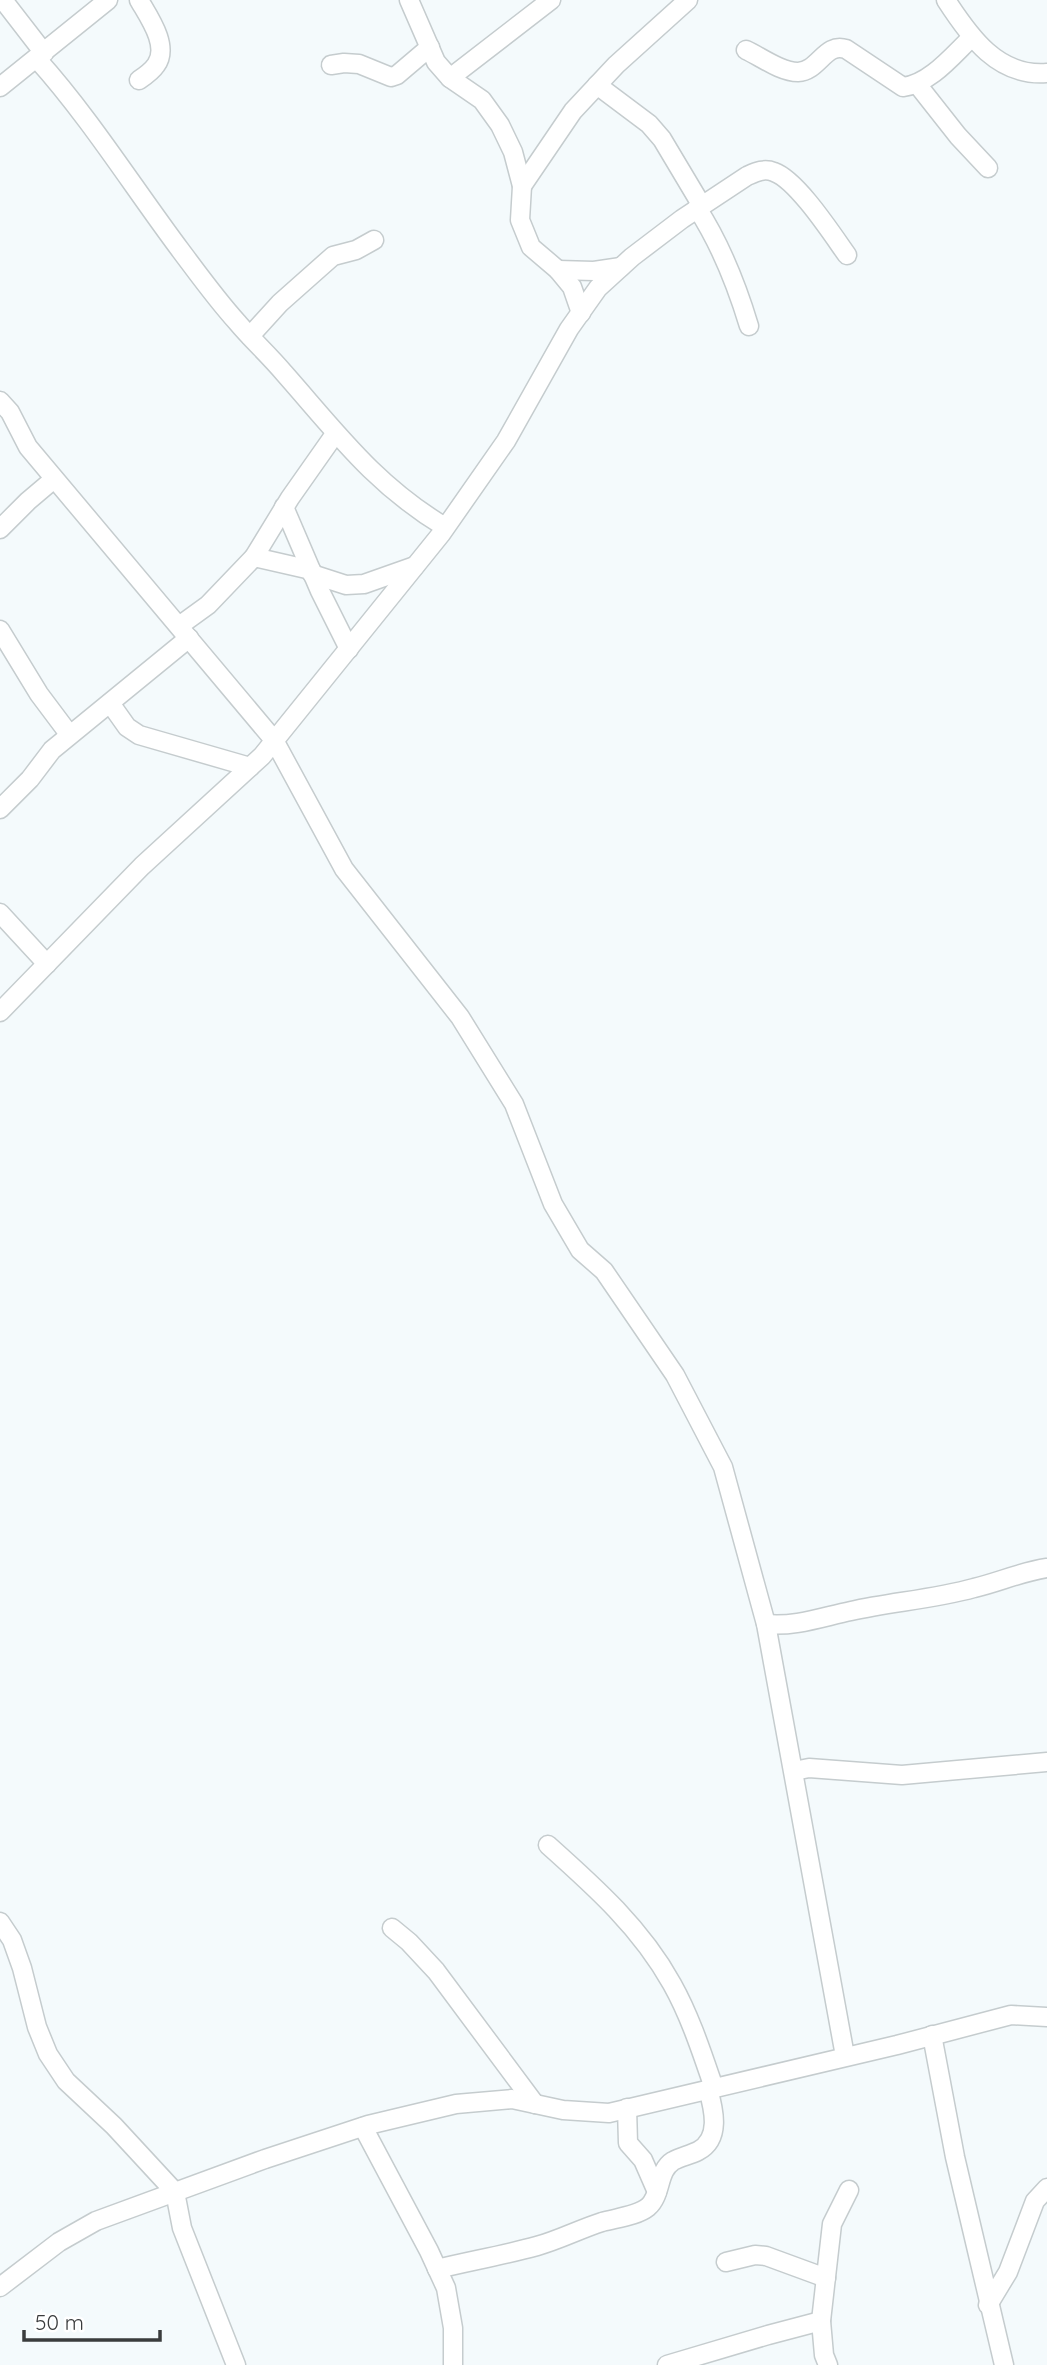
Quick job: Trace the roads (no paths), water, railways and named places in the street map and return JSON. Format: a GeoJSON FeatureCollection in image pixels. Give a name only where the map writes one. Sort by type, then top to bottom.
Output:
{"type":"FeatureCollection","features":[{"type":"Feature","properties":{"kind":"street"},"geometry":{"type":"LineString","coordinates":[[3,0],[183,254],[250,336],[373,474],[445,527]]}},
{"type":"Feature","properties":{"kind":"street"},"geometry":{"type":"LineString","coordinates":[[0,87],[108,0]]}},
{"type":"Feature","properties":{"kind":"street"},"geometry":{"type":"LineString","coordinates":[[138,0],[158,38],[161,54],[158,63],[139,80]]}},
{"type":"Feature","properties":{"kind":"street"},"geometry":{"type":"LineString","coordinates":[[409,0],[436,62],[450,78],[482,100],[500,125],[513,152],[522,186],[520,220],[531,247],[558,270],[572,287],[581,313]]}},
{"type":"Feature","properties":{"kind":"street"},"geometry":{"type":"LineString","coordinates":[[450,78],[551,0]]}},
{"type":"Feature","properties":{"kind":"street"},"geometry":{"type":"LineString","coordinates":[[522,186],[567,120],[597,85],[688,0]]}},
{"type":"Feature","properties":{"kind":"street"},"geometry":{"type":"LineString","coordinates":[[946,0],[972,37],[988,54],[1004,65],[1035,74],[1047,73]]}},
{"type":"Feature","properties":{"kind":"street"},"geometry":{"type":"LineString","coordinates":[[746,50],[796,72],[807,70],[831,49],[838,47],[846,49],[903,87],[916,84],[972,37]]}},
{"type":"Feature","properties":{"kind":"street"},"geometry":{"type":"LineString","coordinates":[[331,65],[359,64],[391,77],[397,75],[429,47]]}},
{"type":"Feature","properties":{"kind":"street"},"geometry":{"type":"LineString","coordinates":[[916,84],[988,168]]}},
{"type":"Feature","properties":{"kind":"street"},"geometry":{"type":"LineString","coordinates":[[597,85],[649,124],[662,139],[719,242],[749,326]]}},
{"type":"Feature","properties":{"kind":"street"},"geometry":{"type":"LineString","coordinates":[[0,1012],[142,866],[250,767],[274,740],[445,527],[506,441],[569,329],[598,288],[621,267],[700,207],[747,176],[771,170],[783,176],[797,191],[847,255]]}},
{"type":"Feature","properties":{"kind":"street"},"geometry":{"type":"LineString","coordinates":[[250,336],[280,303],[333,256],[356,250],[374,240]]}},
{"type":"Feature","properties":{"kind":"street"},"geometry":{"type":"LineString","coordinates":[[558,270],[594,271],[621,267]]}},
{"type":"Feature","properties":{"kind":"street"},"geometry":{"type":"LineString","coordinates":[[0,401],[10,412],[28,447],[274,740],[344,869],[460,1017],[514,1104],[553,1204],[580,1250],[604,1271],[675,1375],[723,1467],[766,1624],[845,2056]]}},
{"type":"Feature","properties":{"kind":"street"},"geometry":{"type":"LineString","coordinates":[[0,809],[30,779],[52,750],[110,703],[184,632],[254,556],[284,507],[335,434]]}},
{"type":"Feature","properties":{"kind":"street"},"geometry":{"type":"LineString","coordinates":[[0,529],[27,501],[54,479]]}},
{"type":"Feature","properties":{"kind":"street"},"geometry":{"type":"LineString","coordinates":[[284,507],[311,572],[349,649]]}},
{"type":"Feature","properties":{"kind":"street"},"geometry":{"type":"LineString","coordinates":[[254,556],[346,585],[365,584],[415,566]]}},
{"type":"Feature","properties":{"kind":"street"},"geometry":{"type":"LineString","coordinates":[[0,630],[39,694],[69,734]]}},
{"type":"Feature","properties":{"kind":"street"},"geometry":{"type":"LineString","coordinates":[[110,703],[127,727],[139,735],[250,767]]}},
{"type":"Feature","properties":{"kind":"street"},"geometry":{"type":"LineString","coordinates":[[0,913],[47,964]]}},
{"type":"Feature","properties":{"kind":"street"},"geometry":{"type":"LineString","coordinates":[[766,1624],[786,1626],[852,1611],[946,1595],[1027,1571],[1047,1568]]}},
{"type":"Feature","properties":{"kind":"street"},"geometry":{"type":"LineString","coordinates":[[794,1771],[809,1768],[902,1775],[1047,1762]]}},
{"type":"Feature","properties":{"kind":"street"},"geometry":{"type":"LineString","coordinates":[[438,2269],[538,2246],[594,2225],[638,2213],[648,2207],[665,2169],[673,2161],[688,2156],[710,2142],[714,2128],[711,2088],[673,1985],[653,1952],[620,1912],[548,1844]]}},
{"type":"Feature","properties":{"kind":"street"},"geometry":{"type":"LineString","coordinates":[[0,1922],[12,1940],[37,2027],[48,2054],[66,2081],[114,2126],[175,2193],[182,2228],[236,2365]]}},
{"type":"Feature","properties":{"kind":"street"},"geometry":{"type":"LineString","coordinates":[[392,1928],[436,1971],[535,2104]]}},
{"type":"Feature","properties":{"kind":"street"},"geometry":{"type":"LineString","coordinates":[[0,2287],[60,2242],[96,2221],[363,2127],[456,2104],[512,2099],[562,2110],[609,2113],[1011,2015],[1047,2017]]}},
{"type":"Feature","properties":{"kind":"street"},"geometry":{"type":"LineString","coordinates":[[932,2035],[955,2157],[1004,2365]]}},
{"type":"Feature","properties":{"kind":"street"},"geometry":{"type":"LineString","coordinates":[[627,2108],[628,2143],[643,2160],[657,2192]]}},
{"type":"Feature","properties":{"kind":"street"},"geometry":{"type":"LineString","coordinates":[[363,2127],[446,2288],[453,2328],[453,2365]]}},
{"type":"Feature","properties":{"kind":"street"},"geometry":{"type":"LineString","coordinates":[[988,2305],[1008,2272],[1035,2201],[1047,2188]]}},
{"type":"Feature","properties":{"kind":"street"},"geometry":{"type":"LineString","coordinates":[[828,2365],[824,2355],[821,2321],[832,2224],[849,2190]]}},
{"type":"Feature","properties":{"kind":"street"},"geometry":{"type":"LineString","coordinates":[[726,2262],[755,2255],[766,2256],[826,2278]]}},
{"type":"Feature","properties":{"kind":"street"},"geometry":{"type":"LineString","coordinates":[[667,2365],[821,2321]]}}]}
